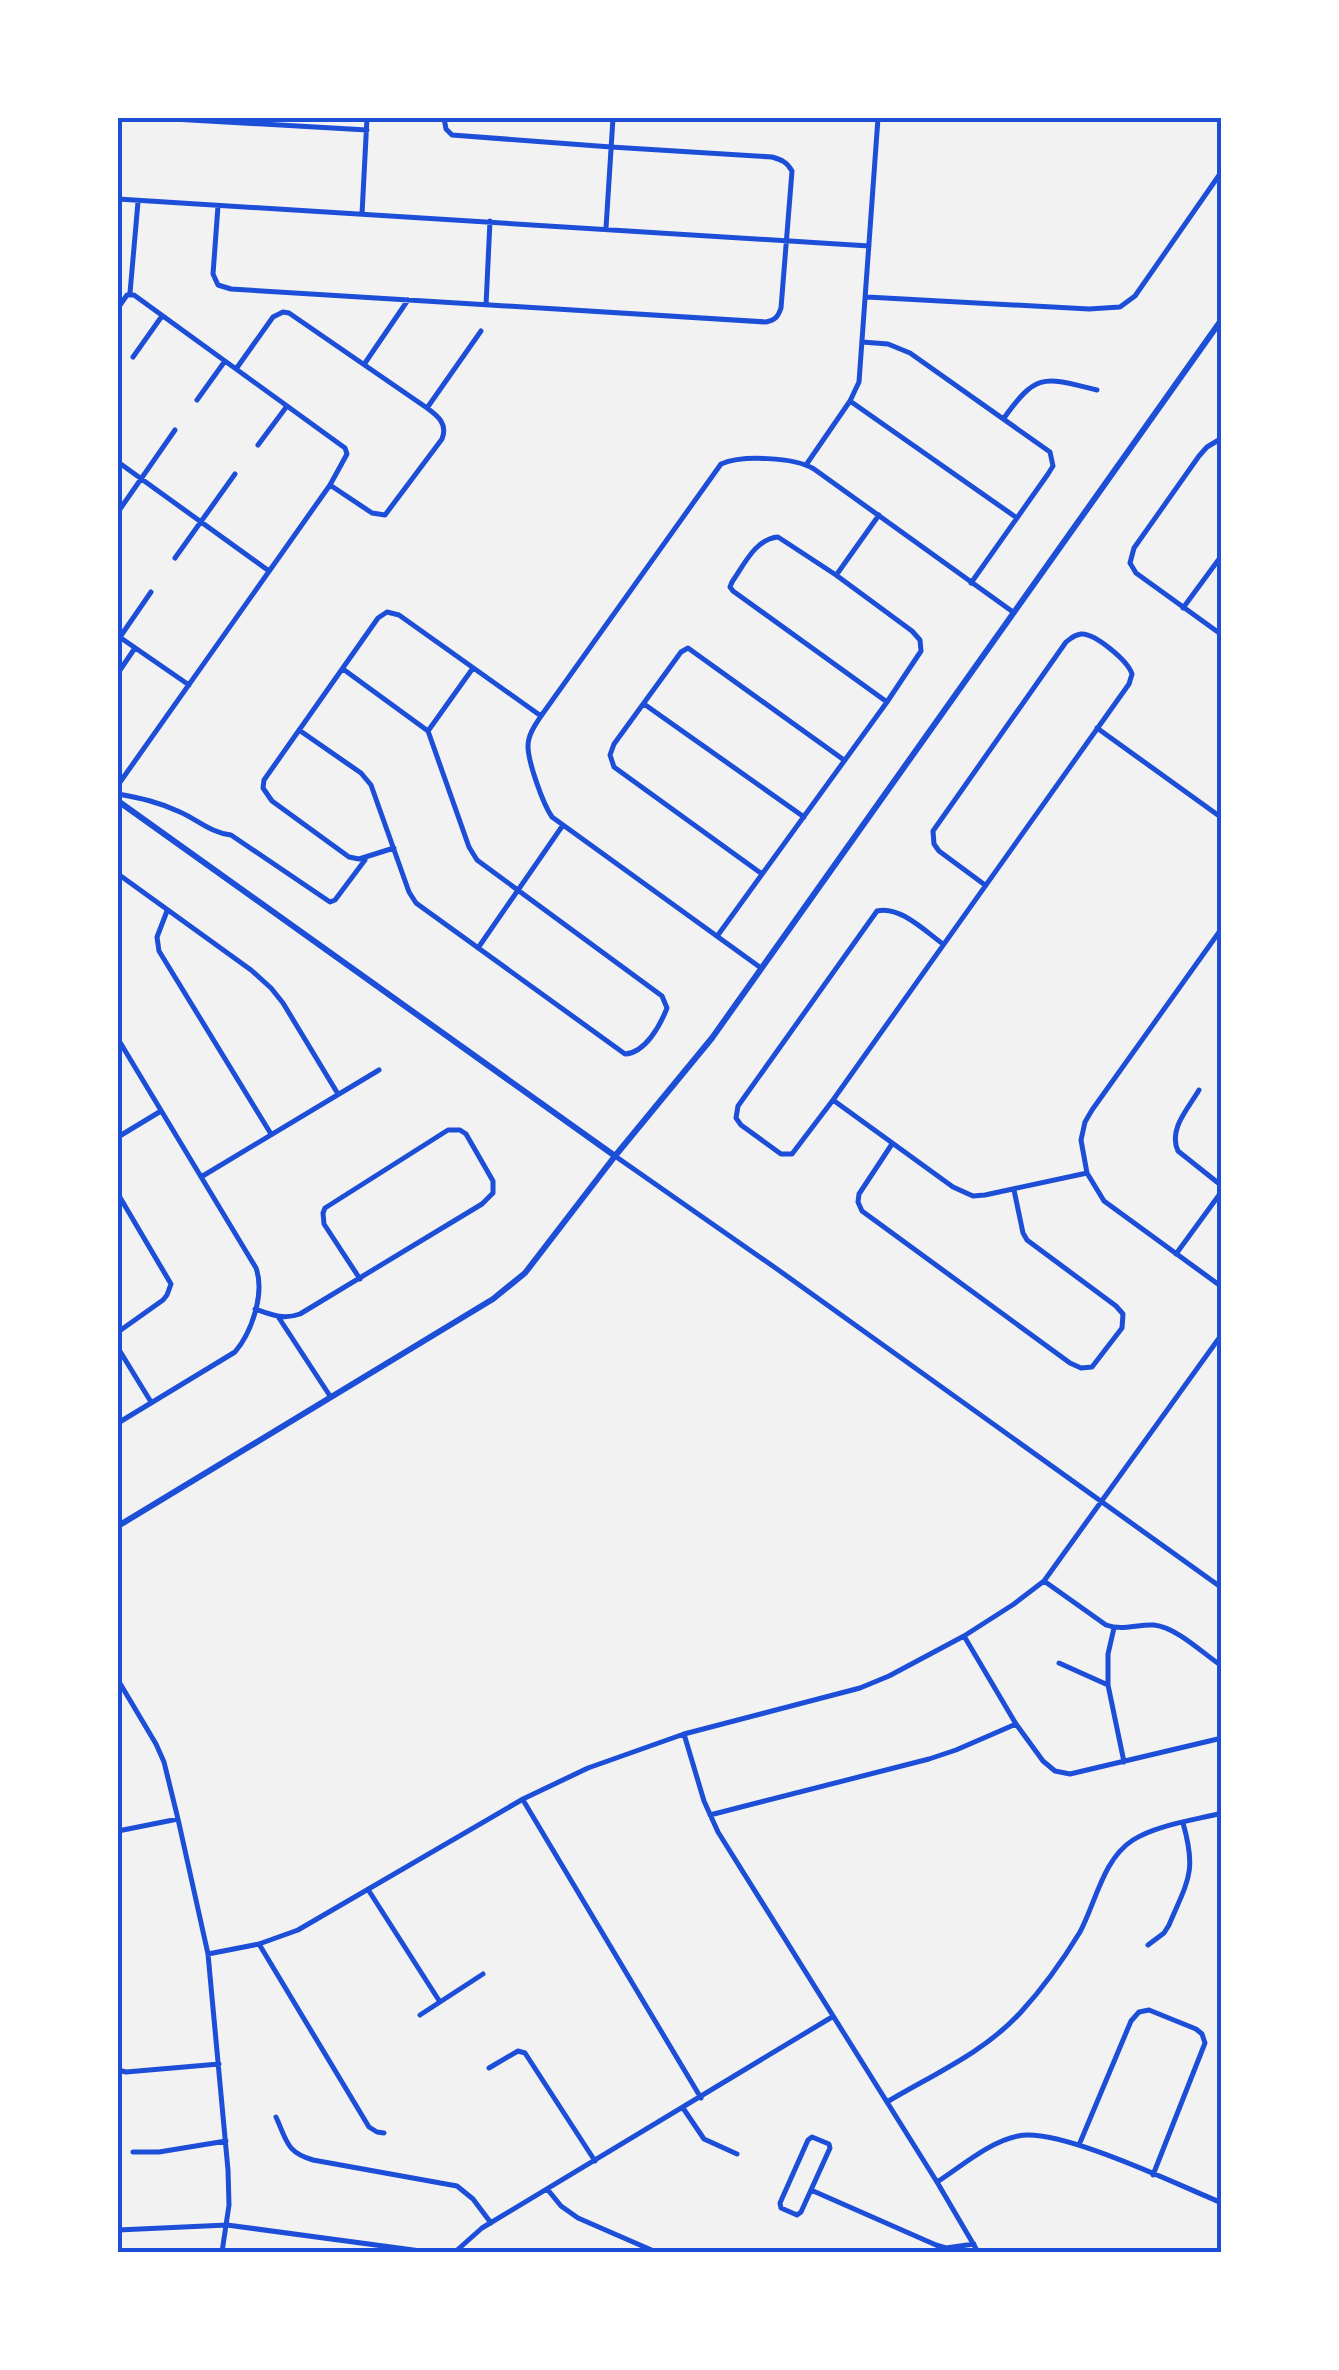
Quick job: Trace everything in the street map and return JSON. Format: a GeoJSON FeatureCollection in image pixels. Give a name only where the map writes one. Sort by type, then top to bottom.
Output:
{"type":"FeatureCollection","features":[{"type":"Feature","properties":{"kind":"street"},"geometry":{"type":"LineString","coordinates":[[155,118],[367,130]]}},
{"type":"Feature","properties":{"kind":"street"},"geometry":{"type":"LineString","coordinates":[[362,214],[368,118]]}},
{"type":"Feature","properties":{"kind":"street"},"geometry":{"type":"LineString","coordinates":[[218,206],[213,274],[223,288],[772,321],[776,318],[781,308],[792,171],[781,159],[452,135],[444,118]]}},
{"type":"Feature","properties":{"kind":"street"},"geometry":{"type":"LineString","coordinates":[[606,228],[613,118]]}},
{"type":"Feature","properties":{"kind":"street"},"geometry":{"type":"LineString","coordinates":[[806,464],[859,382],[878,118]]}},
{"type":"Feature","properties":{"kind":"street"},"geometry":{"type":"LineString","coordinates":[[866,297],[1089,309],[1120,307],[1134,296],[1222,171]]}},
{"type":"Feature","properties":{"kind":"street"},"geometry":{"type":"LineString","coordinates":[[118,199],[870,246]]}},
{"type":"Feature","properties":{"kind":"street"},"geometry":{"type":"LineString","coordinates":[[118,308],[130,294],[138,200]]}},
{"type":"Feature","properties":{"kind":"street"},"geometry":{"type":"LineString","coordinates":[[486,305],[490,220]]}},
{"type":"Feature","properties":{"kind":"street"},"geometry":{"type":"LineString","coordinates":[[118,785],[346,458],[345,448],[130,294]]}},
{"type":"Feature","properties":{"kind":"street"},"geometry":{"type":"LineString","coordinates":[[364,364],[408,300]]}},
{"type":"Feature","properties":{"kind":"street"},"geometry":{"type":"LineString","coordinates":[[236,370],[274,317],[283,312],[295,316],[443,423],[444,436],[388,513],[372,513],[330,485]]}},
{"type":"Feature","properties":{"kind":"street"},"geometry":{"type":"LineString","coordinates":[[134,357],[162,316]]}},
{"type":"Feature","properties":{"kind":"street"},"geometry":{"type":"LineString","coordinates":[[118,1526],[509,1288],[525,1274],[712,1038],[1221,321]]}},
{"type":"Feature","properties":{"kind":"street"},"geometry":{"type":"LineString","coordinates":[[427,408],[481,331]]}},
{"type":"Feature","properties":{"kind":"street"},"geometry":{"type":"LineString","coordinates":[[862,342],[902,348],[1045,448],[1053,459],[1048,474],[971,582]]}},
{"type":"Feature","properties":{"kind":"street"},"geometry":{"type":"LineString","coordinates":[[196,400],[225,361]]}},
{"type":"Feature","properties":{"kind":"street"},"geometry":{"type":"LineString","coordinates":[[1004,418],[1022,393],[1038,382],[1070,383],[1097,390]]}},
{"type":"Feature","properties":{"kind":"street"},"geometry":{"type":"LineString","coordinates":[[850,401],[1017,518]]}},
{"type":"Feature","properties":{"kind":"street"},"geometry":{"type":"LineString","coordinates":[[258,445],[287,406]]}},
{"type":"Feature","properties":{"kind":"street"},"geometry":{"type":"LineString","coordinates":[[118,512],[175,430]]}},
{"type":"Feature","properties":{"kind":"street"},"geometry":{"type":"LineString","coordinates":[[1222,438],[1200,456],[1130,557],[1136,573],[1222,635]]}},
{"type":"Feature","properties":{"kind":"street"},"geometry":{"type":"LineString","coordinates":[[761,968],[552,817],[544,804],[528,751],[530,736],[541,716],[720,464],[734,460],[787,460],[806,464],[1014,613]]}},
{"type":"Feature","properties":{"kind":"street"},"geometry":{"type":"LineString","coordinates":[[118,462],[269,571]]}},
{"type":"Feature","properties":{"kind":"street"},"geometry":{"type":"LineString","coordinates":[[175,558],[234,474]]}},
{"type":"Feature","properties":{"kind":"street"},"geometry":{"type":"LineString","coordinates":[[836,574],[879,515]]}},
{"type":"Feature","properties":{"kind":"street"},"geometry":{"type":"LineString","coordinates":[[718,935],[888,702],[922,646],[912,631],[836,574],[788,542],[773,537],[765,539],[730,587],[888,702]]}},
{"type":"Feature","properties":{"kind":"street"},"geometry":{"type":"LineString","coordinates":[[1183,608],[1222,555]]}},
{"type":"Feature","properties":{"kind":"street"},"geometry":{"type":"LineString","coordinates":[[151,592],[119,636],[189,685]]}},
{"type":"Feature","properties":{"kind":"street"},"geometry":{"type":"LineString","coordinates":[[394,848],[366,858],[344,855],[266,794],[264,780],[378,618],[387,612],[400,615],[541,716]]}},
{"type":"Feature","properties":{"kind":"street"},"geometry":{"type":"LineString","coordinates":[[943,944],[892,910],[877,911],[738,1106],[736,1118],[740,1126],[781,1154],[792,1154],[833,1100],[1129,684],[1132,674],[1126,661],[1090,636],[1083,634],[1066,642],[933,831],[939,851],[985,885]]}},
{"type":"Feature","properties":{"kind":"street"},"geometry":{"type":"LineString","coordinates":[[118,673],[135,648]]}},
{"type":"Feature","properties":{"kind":"street"},"geometry":{"type":"LineString","coordinates":[[762,874],[610,762],[611,750],[681,652],[688,648],[845,761]]}},
{"type":"Feature","properties":{"kind":"street"},"geometry":{"type":"LineString","coordinates":[[428,731],[473,668]]}},
{"type":"Feature","properties":{"kind":"street"},"geometry":{"type":"LineString","coordinates":[[299,730],[367,779],[408,892],[416,904],[624,1054],[637,1052],[643,1046],[668,1008],[662,996],[472,854],[428,731],[342,669]]}},
{"type":"Feature","properties":{"kind":"street"},"geometry":{"type":"LineString","coordinates":[[644,704],[804,817]]}},
{"type":"Feature","properties":{"kind":"street"},"geometry":{"type":"LineString","coordinates":[[1097,728],[1222,818]]}},
{"type":"Feature","properties":{"kind":"street"},"geometry":{"type":"LineString","coordinates":[[118,798],[150,800],[218,833],[231,834],[330,902],[366,858]]}},
{"type":"Feature","properties":{"kind":"street"},"geometry":{"type":"LineString","coordinates":[[118,798],[1222,1588]]}},
{"type":"Feature","properties":{"kind":"street"},"geometry":{"type":"LineString","coordinates":[[478,948],[563,826]]}},
{"type":"Feature","properties":{"kind":"street"},"geometry":{"type":"LineString","coordinates":[[118,874],[272,988],[338,1094]]}},
{"type":"Feature","properties":{"kind":"street"},"geometry":{"type":"LineString","coordinates":[[168,910],[157,937],[159,951],[271,1134]]}},
{"type":"Feature","properties":{"kind":"street"},"geometry":{"type":"LineString","coordinates":[[1222,928],[1085,1122],[1081,1140],[1088,1172],[1104,1201],[1222,1287]]}},
{"type":"Feature","properties":{"kind":"street"},"geometry":{"type":"LineString","coordinates":[[118,1039],[256,1268],[260,1281],[255,1309],[241,1345],[118,1423]]}},
{"type":"Feature","properties":{"kind":"street"},"geometry":{"type":"LineString","coordinates":[[201,1177],[378,1070]]}},
{"type":"Feature","properties":{"kind":"street"},"geometry":{"type":"LineString","coordinates":[[1176,1254],[1222,1189],[1174,1144],[1176,1128],[1199,1090]]}},
{"type":"Feature","properties":{"kind":"street"},"geometry":{"type":"LineString","coordinates":[[833,1100],[964,1193],[985,1195],[1088,1172]]}},
{"type":"Feature","properties":{"kind":"street"},"geometry":{"type":"LineString","coordinates":[[118,1137],[161,1111]]}},
{"type":"Feature","properties":{"kind":"street"},"geometry":{"type":"LineString","coordinates":[[255,1309],[280,1318],[300,1314],[360,1278],[482,1204],[493,1193],[493,1181],[466,1134],[448,1130],[325,1208],[324,1224],[360,1278]]}},
{"type":"Feature","properties":{"kind":"street"},"geometry":{"type":"LineString","coordinates":[[892,1144],[859,1194],[862,1211],[1070,1363],[1092,1367],[1122,1328],[1123,1314],[1027,1240],[1014,1190]]}},
{"type":"Feature","properties":{"kind":"street"},"geometry":{"type":"LineString","coordinates":[[118,1194],[171,1284],[163,1300],[118,1332]]}},
{"type":"Feature","properties":{"kind":"street"},"geometry":{"type":"LineString","coordinates":[[280,1318],[330,1396]]}},
{"type":"Feature","properties":{"kind":"street"},"geometry":{"type":"LineString","coordinates":[[208,1954],[259,1944],[298,1930],[523,1799],[588,1768],[684,1734],[860,1688],[964,1636],[1044,1581],[1222,1334]]}},
{"type":"Feature","properties":{"kind":"street"},"geometry":{"type":"LineString","coordinates":[[118,1348],[151,1402]]}},
{"type":"Feature","properties":{"kind":"street"},"geometry":{"type":"LineString","coordinates":[[1044,1581],[1114,1628],[1166,1628],[1222,1666]]}},
{"type":"Feature","properties":{"kind":"street"},"geometry":{"type":"LineString","coordinates":[[1114,1628],[1108,1654],[1108,1684],[1124,1762]]}},
{"type":"Feature","properties":{"kind":"street"},"geometry":{"type":"LineString","coordinates":[[964,1636],[1016,1724],[1054,1771],[1070,1774],[1222,1738]]}},
{"type":"Feature","properties":{"kind":"street"},"geometry":{"type":"LineString","coordinates":[[1059,1663],[1108,1684]]}},
{"type":"Feature","properties":{"kind":"street"},"geometry":{"type":"LineString","coordinates":[[118,1680],[164,1762],[208,1954],[230,2205],[222,2252]]}},
{"type":"Feature","properties":{"kind":"street"},"geometry":{"type":"LineString","coordinates":[[710,1815],[942,1755],[1016,1724]]}},
{"type":"Feature","properties":{"kind":"street"},"geometry":{"type":"LineString","coordinates":[[684,1734],[718,1832],[978,2252]]}},
{"type":"Feature","properties":{"kind":"street"},"geometry":{"type":"LineString","coordinates":[[523,1799],[700,2098]]}},
{"type":"Feature","properties":{"kind":"street"},"geometry":{"type":"LineString","coordinates":[[887,2102],[968,2055],[1022,2011],[1062,1960],[1119,1852],[1132,1840],[1222,1813]]}},
{"type":"Feature","properties":{"kind":"street"},"geometry":{"type":"LineString","coordinates":[[118,1830],[178,1819]]}},
{"type":"Feature","properties":{"kind":"street"},"geometry":{"type":"LineString","coordinates":[[1148,1944],[1170,1925],[1192,1868],[1182,1823]]}},
{"type":"Feature","properties":{"kind":"street"},"geometry":{"type":"LineString","coordinates":[[369,1891],[440,2002]]}},
{"type":"Feature","properties":{"kind":"street"},"geometry":{"type":"LineString","coordinates":[[259,1944],[369,2126],[384,2133]]}},
{"type":"Feature","properties":{"kind":"street"},"geometry":{"type":"LineString","coordinates":[[420,2015],[483,1974]]}},
{"type":"Feature","properties":{"kind":"street"},"geometry":{"type":"LineString","coordinates":[[1222,2004],[1222,2018]]}},
{"type":"Feature","properties":{"kind":"street"},"geometry":{"type":"LineString","coordinates":[[1079,2145],[1131,2021],[1144,2010],[1165,2016],[1196,2029],[1205,2044],[1153,2174]]}},
{"type":"Feature","properties":{"kind":"street"},"geometry":{"type":"LineString","coordinates":[[455,2252],[491,2222],[832,2017]]}},
{"type":"Feature","properties":{"kind":"street"},"geometry":{"type":"LineString","coordinates":[[489,2068],[518,2051],[525,2053],[595,2160]]}},
{"type":"Feature","properties":{"kind":"street"},"geometry":{"type":"LineString","coordinates":[[118,2070],[219,2064]]}},
{"type":"Feature","properties":{"kind":"street"},"geometry":{"type":"LineString","coordinates":[[683,2108],[704,2139],[737,2154]]}},
{"type":"Feature","properties":{"kind":"street"},"geometry":{"type":"LineString","coordinates":[[276,2117],[296,2154],[457,2186],[474,2199],[491,2222]]}},
{"type":"Feature","properties":{"kind":"street"},"geometry":{"type":"LineString","coordinates":[[937,2182],[994,2146],[1017,2136],[1044,2135],[1222,2202]]}},
{"type":"Feature","properties":{"kind":"street"},"geometry":{"type":"LineString","coordinates":[[812,2136],[830,2146],[811,2190],[799,2214],[781,2208],[812,2136]]}},
{"type":"Feature","properties":{"kind":"street"},"geometry":{"type":"LineString","coordinates":[[133,2152],[159,2152],[226,2141]]}},
{"type":"Feature","properties":{"kind":"street"},"geometry":{"type":"LineString","coordinates":[[548,2189],[561,2206],[578,2218],[656,2252]]}},
{"type":"Feature","properties":{"kind":"street"},"geometry":{"type":"LineString","coordinates":[[811,2190],[936,2245],[946,2248],[974,2244]]}},
{"type":"Feature","properties":{"kind":"street"},"geometry":{"type":"LineString","coordinates":[[118,2230],[228,2225],[428,2252]]}}]}
